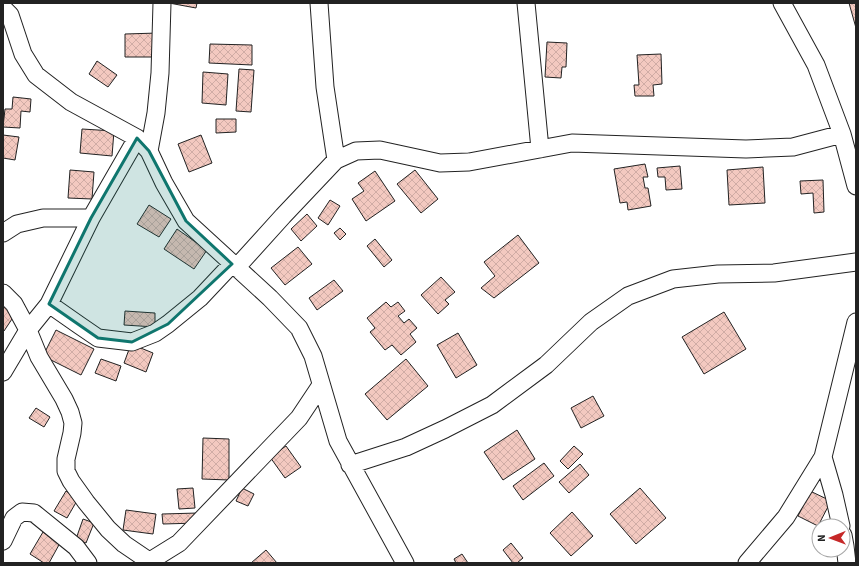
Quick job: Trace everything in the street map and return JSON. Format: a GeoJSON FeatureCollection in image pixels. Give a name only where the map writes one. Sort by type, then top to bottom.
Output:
{"type":"FeatureCollection","features":[{"type":"Feature","properties":{"kind":"street"},"geometry":{"type":"LineString","coordinates":[[149,151],[156,113],[160,73],[162,3]]}},
{"type":"Feature","properties":{"kind":"street"},"geometry":{"type":"LineString","coordinates":[[319,3],[325,87],[336,160]]}},
{"type":"Feature","properties":{"kind":"street"},"geometry":{"type":"LineString","coordinates":[[526,3],[540,149]]}},
{"type":"Feature","properties":{"kind":"street"},"geometry":{"type":"LineString","coordinates":[[782,3],[816,65],[842,134],[856,186]]}},
{"type":"Feature","properties":{"kind":"street"},"geometry":{"type":"LineString","coordinates":[[3,8],[10,15],[23,54],[36,75],[71,102],[137,138],[149,151],[164,184],[186,220],[270,298],[299,328],[313,356],[338,441],[397,559]]}},
{"type":"Feature","properties":{"kind":"street"},"geometry":{"type":"LineString","coordinates":[[49,304],[98,338],[132,342],[155,333],[200,298],[234,266],[336,160],[356,150],[380,150],[440,163],[469,162],[572,143],[746,149],[793,147],[842,134]]}},
{"type":"Feature","properties":{"kind":"street"},"geometry":{"type":"LineString","coordinates":[[3,372],[28,330],[49,304],[91,218],[137,138]]}},
{"type":"Feature","properties":{"kind":"street"},"geometry":{"type":"LineString","coordinates":[[3,234],[17,224],[43,218],[91,218]]}},
{"type":"Feature","properties":{"kind":"street"},"geometry":{"type":"LineString","coordinates":[[350,465],[406,447],[446,429],[492,405],[546,365],[591,322],[628,296],[673,279],[718,274],[774,273],[856,262]]}},
{"type":"Feature","properties":{"kind":"street"},"geometry":{"type":"LineString","coordinates":[[3,293],[14,304],[28,330],[39,357],[70,412],[72,433],[66,459],[66,471],[71,482],[108,529],[124,544],[151,562],[179,543],[299,418],[321,385]]}},
{"type":"Feature","properties":{"kind":"street"},"geometry":{"type":"LineString","coordinates":[[747,563],[786,517],[823,457],[856,322]]}},
{"type":"Feature","properties":{"kind":"street"},"geometry":{"type":"LineString","coordinates":[[823,457],[839,518]]}},
{"type":"Feature","properties":{"kind":"street"},"geometry":{"type":"LineString","coordinates":[[3,541],[14,518],[22,512],[34,514],[76,547],[88,563]]}},
{"type":"Feature","properties":{"kind":"highlighted area"},"geometry":{"type":"Polygon","coordinates":[[[137,138],[149,151],[186,221],[232,264],[168,324],[132,342],[98,338],[49,304],[91,218],[137,138]]]}},
{"type":"Feature","properties":{"kind":"building"},"geometry":{"type":"Polygon","coordinates":[[[169,3],[197,3],[196,8],[169,3]]]}},
{"type":"Feature","properties":{"kind":"building"},"geometry":{"type":"Polygon","coordinates":[[[849,3],[856,3],[856,28],[849,3]]]}},
{"type":"Feature","properties":{"kind":"building"},"geometry":{"type":"Polygon","coordinates":[[[158,33],[158,57],[125,57],[125,34],[158,33]]]}},
{"type":"Feature","properties":{"kind":"building"},"geometry":{"type":"Polygon","coordinates":[[[547,42],[567,43],[566,67],[562,67],[561,78],[545,77],[547,42]]]}},
{"type":"Feature","properties":{"kind":"building"},"geometry":{"type":"Polygon","coordinates":[[[210,44],[252,45],[252,65],[209,63],[210,44]]]}},
{"type":"Feature","properties":{"kind":"building"},"geometry":{"type":"Polygon","coordinates":[[[661,54],[662,84],[653,85],[654,96],[635,96],[634,85],[639,85],[637,55],[661,54]]]}},
{"type":"Feature","properties":{"kind":"building"},"geometry":{"type":"Polygon","coordinates":[[[97,61],[117,75],[108,87],[89,74],[97,61]]]}},
{"type":"Feature","properties":{"kind":"building"},"geometry":{"type":"Polygon","coordinates":[[[239,69],[254,70],[251,112],[236,111],[239,69]]]}},
{"type":"Feature","properties":{"kind":"building"},"geometry":{"type":"Polygon","coordinates":[[[203,72],[228,74],[226,105],[202,103],[203,72]]]}},
{"type":"Feature","properties":{"kind":"building"},"geometry":{"type":"Polygon","coordinates":[[[13,97],[31,99],[30,112],[21,111],[20,128],[3,127],[5,109],[12,109],[13,97]]]}},
{"type":"Feature","properties":{"kind":"building"},"geometry":{"type":"Polygon","coordinates":[[[216,119],[236,119],[236,132],[216,133],[216,119]]]}},
{"type":"Feature","properties":{"kind":"building"},"geometry":{"type":"Polygon","coordinates":[[[82,129],[114,131],[112,156],[80,153],[82,129]]]}},
{"type":"Feature","properties":{"kind":"building"},"geometry":{"type":"Polygon","coordinates":[[[3,135],[19,137],[15,160],[3,158],[3,135]]]}},
{"type":"Feature","properties":{"kind":"building"},"geometry":{"type":"Polygon","coordinates":[[[201,135],[212,163],[189,172],[178,144],[201,135]]]}},
{"type":"Feature","properties":{"kind":"building"},"geometry":{"type":"Polygon","coordinates":[[[645,164],[648,177],[643,177],[645,188],[648,188],[651,206],[628,210],[627,202],[620,203],[614,169],[645,164]]]}},
{"type":"Feature","properties":{"kind":"building"},"geometry":{"type":"Polygon","coordinates":[[[680,166],[682,189],[666,190],[665,177],[658,177],[657,168],[680,166]]]}},
{"type":"Feature","properties":{"kind":"building"},"geometry":{"type":"Polygon","coordinates":[[[763,167],[765,203],[729,205],[727,170],[763,167]]]}},
{"type":"Feature","properties":{"kind":"building"},"geometry":{"type":"Polygon","coordinates":[[[70,170],[94,172],[92,199],[68,198],[70,170]]]}},
{"type":"Feature","properties":{"kind":"building"},"geometry":{"type":"Polygon","coordinates":[[[415,170],[438,199],[421,213],[397,184],[415,170]]]}},
{"type":"Feature","properties":{"kind":"building"},"geometry":{"type":"Polygon","coordinates":[[[375,171],[395,201],[366,221],[352,199],[364,191],[358,183],[375,171]]]}},
{"type":"Feature","properties":{"kind":"building"},"geometry":{"type":"Polygon","coordinates":[[[823,180],[824,212],[814,213],[813,193],[801,194],[800,181],[823,180]]]}},
{"type":"Feature","properties":{"kind":"building"},"geometry":{"type":"Polygon","coordinates":[[[330,200],[340,206],[328,225],[318,218],[330,200]]]}},
{"type":"Feature","properties":{"kind":"building"},"geometry":{"type":"Polygon","coordinates":[[[149,205],[171,219],[159,237],[137,224],[149,205]]]}},
{"type":"Feature","properties":{"kind":"building"},"geometry":{"type":"Polygon","coordinates":[[[307,214],[317,226],[301,241],[291,229],[307,214]]]}},
{"type":"Feature","properties":{"kind":"building"},"geometry":{"type":"Polygon","coordinates":[[[340,228],[346,234],[340,240],[334,233],[340,228]]]}},
{"type":"Feature","properties":{"kind":"building"},"geometry":{"type":"Polygon","coordinates":[[[177,229],[207,250],[194,269],[164,249],[177,229]]]}},
{"type":"Feature","properties":{"kind":"building"},"geometry":{"type":"Polygon","coordinates":[[[518,235],[539,263],[494,298],[481,288],[495,276],[484,262],[518,235]]]}},
{"type":"Feature","properties":{"kind":"building"},"geometry":{"type":"Polygon","coordinates":[[[375,239],[392,260],[384,267],[367,246],[375,239]]]}},
{"type":"Feature","properties":{"kind":"building"},"geometry":{"type":"Polygon","coordinates":[[[298,247],[312,264],[285,285],[271,268],[298,247]]]}},
{"type":"Feature","properties":{"kind":"building"},"geometry":{"type":"Polygon","coordinates":[[[441,277],[455,292],[445,300],[449,304],[438,314],[421,295],[441,277]]]}},
{"type":"Feature","properties":{"kind":"building"},"geometry":{"type":"Polygon","coordinates":[[[334,280],[343,291],[317,310],[309,298],[334,280]]]}},
{"type":"Feature","properties":{"kind":"building"},"geometry":{"type":"Polygon","coordinates":[[[386,302],[391,307],[398,302],[405,311],[398,316],[404,323],[409,319],[417,328],[410,334],[416,342],[401,355],[392,345],[385,350],[370,332],[375,328],[367,318],[386,302]]]}},
{"type":"Feature","properties":{"kind":"building"},"geometry":{"type":"Polygon","coordinates":[[[3,305],[16,313],[4,331],[3,330],[3,305]]]}},
{"type":"Feature","properties":{"kind":"building"},"geometry":{"type":"Polygon","coordinates":[[[125,311],[155,313],[155,327],[124,325],[125,311]]]}},
{"type":"Feature","properties":{"kind":"building"},"geometry":{"type":"Polygon","coordinates":[[[724,312],[746,349],[704,374],[682,337],[724,312]]]}},
{"type":"Feature","properties":{"kind":"building"},"geometry":{"type":"Polygon","coordinates":[[[56,330],[94,349],[81,375],[43,356],[56,330]]]}},
{"type":"Feature","properties":{"kind":"building"},"geometry":{"type":"Polygon","coordinates":[[[458,333],[477,365],[456,378],[437,345],[458,333]]]}},
{"type":"Feature","properties":{"kind":"building"},"geometry":{"type":"Polygon","coordinates":[[[131,344],[153,353],[146,372],[124,363],[131,344]]]}},
{"type":"Feature","properties":{"kind":"building"},"geometry":{"type":"Polygon","coordinates":[[[101,359],[121,366],[116,381],[95,373],[101,359]]]}},
{"type":"Feature","properties":{"kind":"building"},"geometry":{"type":"Polygon","coordinates":[[[406,359],[428,386],[387,420],[365,394],[406,359]]]}},
{"type":"Feature","properties":{"kind":"building"},"geometry":{"type":"Polygon","coordinates":[[[593,396],[604,416],[581,428],[571,408],[593,396]]]}},
{"type":"Feature","properties":{"kind":"building"},"geometry":{"type":"Polygon","coordinates":[[[36,408],[50,417],[44,427],[29,418],[36,408]]]}},
{"type":"Feature","properties":{"kind":"building"},"geometry":{"type":"Polygon","coordinates":[[[517,430],[535,459],[503,480],[484,452],[517,430]]]}},
{"type":"Feature","properties":{"kind":"building"},"geometry":{"type":"Polygon","coordinates":[[[203,438],[229,439],[229,480],[202,479],[203,438]]]}},
{"type":"Feature","properties":{"kind":"building"},"geometry":{"type":"Polygon","coordinates":[[[286,446],[301,467],[285,478],[270,457],[286,446]]]}},
{"type":"Feature","properties":{"kind":"building"},"geometry":{"type":"Polygon","coordinates":[[[574,446],[583,454],[568,469],[560,461],[574,446]]]}},
{"type":"Feature","properties":{"kind":"building"},"geometry":{"type":"Polygon","coordinates":[[[544,463],[554,476],[523,500],[513,486],[544,463]]]}},
{"type":"Feature","properties":{"kind":"building"},"geometry":{"type":"Polygon","coordinates":[[[580,464],[589,475],[569,493],[559,482],[580,464]]]}},
{"type":"Feature","properties":{"kind":"building"},"geometry":{"type":"Polygon","coordinates":[[[193,488],[195,508],[179,509],[177,489],[193,488]]]}},
{"type":"Feature","properties":{"kind":"building"},"geometry":{"type":"Polygon","coordinates":[[[242,488],[254,494],[248,506],[236,501],[242,488]]]}},
{"type":"Feature","properties":{"kind":"building"},"geometry":{"type":"Polygon","coordinates":[[[640,488],[666,518],[636,544],[610,514],[640,488]]]}},
{"type":"Feature","properties":{"kind":"building"},"geometry":{"type":"Polygon","coordinates":[[[66,491],[78,499],[67,518],[54,511],[66,491]]]}},
{"type":"Feature","properties":{"kind":"building"},"geometry":{"type":"Polygon","coordinates":[[[810,491],[831,501],[822,518],[811,518],[811,522],[798,516],[810,491]]]}},
{"type":"Feature","properties":{"kind":"building"},"geometry":{"type":"Polygon","coordinates":[[[126,510],[156,514],[153,534],[123,530],[126,510]]]}},
{"type":"Feature","properties":{"kind":"building"},"geometry":{"type":"Polygon","coordinates":[[[572,512],[593,536],[571,556],[550,533],[572,512]]]}},
{"type":"Feature","properties":{"kind":"building"},"geometry":{"type":"Polygon","coordinates":[[[198,513],[198,523],[163,524],[162,514],[198,513]]]}},
{"type":"Feature","properties":{"kind":"building"},"geometry":{"type":"Polygon","coordinates":[[[83,519],[94,523],[86,543],[76,539],[83,519]]]}},
{"type":"Feature","properties":{"kind":"building"},"geometry":{"type":"Polygon","coordinates":[[[43,532],[60,543],[49,563],[44,563],[30,554],[43,532]]]}},
{"type":"Feature","properties":{"kind":"building"},"geometry":{"type":"Polygon","coordinates":[[[511,543],[523,558],[517,563],[513,563],[503,550],[511,543]]]}},
{"type":"Feature","properties":{"kind":"building"},"geometry":{"type":"Polygon","coordinates":[[[266,550],[277,563],[251,563],[266,550]]]}},
{"type":"Feature","properties":{"kind":"building"},"geometry":{"type":"Polygon","coordinates":[[[462,554],[468,563],[456,563],[454,559],[462,554]]]}}]}
